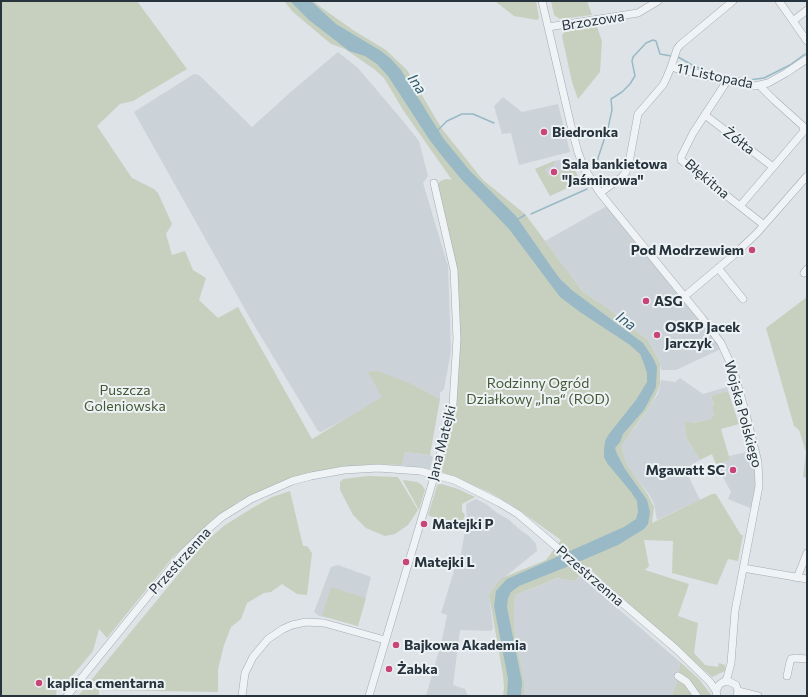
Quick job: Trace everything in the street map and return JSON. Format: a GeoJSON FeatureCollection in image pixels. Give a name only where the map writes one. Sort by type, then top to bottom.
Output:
{"type":"FeatureCollection","features":[{"type":"Feature","properties":{"kind":"street","name":"Wojska Polskiego"},"geometry":{"type":"LineString","coordinates":[[542,1],[578,152],[587,174],[600,193],[721,343],[729,360],[743,403],[758,462],[759,486],[734,611],[731,663],[727,678],[717,693]]}},
{"type":"Feature","properties":{"kind":"street","name":"Brzozowa"},"geometry":{"type":"LineString","coordinates":[[548,28],[638,14],[658,1]]}},
{"type":"Feature","properties":{"kind":"street"},"geometry":{"type":"LineString","coordinates":[[671,67],[677,49],[680,45],[733,1]]}},
{"type":"Feature","properties":{"kind":"street"},"geometry":{"type":"LineString","coordinates":[[779,1],[807,41]]}},
{"type":"Feature","properties":{"kind":"street"},"geometry":{"type":"LineString","coordinates":[[793,21],[807,10]]}},
{"type":"Feature","properties":{"kind":"street","name":"11 Listopada"},"geometry":{"type":"LineString","coordinates":[[600,193],[622,177],[626,172],[638,114],[663,85],[671,67],[727,81],[751,86],[760,86],[786,73],[807,59]]}},
{"type":"Feature","properties":{"kind":"street","name":"Błękitna"},"geometry":{"type":"LineString","coordinates":[[727,81],[688,143],[681,160],[764,225]]}},
{"type":"Feature","properties":{"kind":"street"},"geometry":{"type":"LineString","coordinates":[[740,206],[802,134],[805,128],[760,86]]}},
{"type":"Feature","properties":{"kind":"street","name":"Żółta"},"geometry":{"type":"LineString","coordinates":[[705,115],[773,167]]}},
{"type":"Feature","properties":{"kind":"street"},"geometry":{"type":"LineString","coordinates":[[684,296],[735,254],[764,225],[807,176]]}},
{"type":"Feature","properties":{"kind":"street","name":"Jana Matejki"},"geometry":{"type":"LineString","coordinates":[[369,696],[434,476],[453,404],[457,339],[454,270],[434,183]]}},
{"type":"Feature","properties":{"kind":"street"},"geometry":{"type":"LineString","coordinates":[[718,268],[743,299]]}},
{"type":"Feature","properties":{"kind":"street","name":"Przestrzenna"},"geometry":{"type":"LineString","coordinates":[[67,696],[183,554],[208,529],[227,514],[251,498],[311,476],[344,470],[378,468],[420,471],[434,476],[454,480],[518,514],[696,668],[712,684],[717,693]]}},
{"type":"Feature","properties":{"kind":"street"},"geometry":{"type":"LineString","coordinates":[[797,578],[807,553]]}},
{"type":"Feature","properties":{"kind":"street"},"geometry":{"type":"LineString","coordinates":[[743,568],[807,579]]}},
{"type":"Feature","properties":{"kind":"street"},"geometry":{"type":"LineString","coordinates":[[242,696],[243,680],[253,657],[268,639],[283,629],[306,622],[324,623],[385,640]]}},
{"type":"Feature","properties":{"kind":"street"},"geometry":{"type":"LineString","coordinates":[[787,676],[791,659],[807,659]]}},
{"type":"Feature","properties":{"kind":"street","name":"Wojska Polskiego"},"geometry":{"type":"LineString","coordinates":[[731,663],[734,683],[738,693]]}},
{"type":"Feature","properties":{"kind":"street","name":"Przestrzenna"},"geometry":{"type":"LineString","coordinates":[[696,668],[706,675],[723,682]]}},
{"type":"Feature","properties":{"kind":"street"},"geometry":{"type":"LineString","coordinates":[[678,676],[687,682],[696,696]]}},
{"type":"Feature","properties":{"kind":"street"},"geometry":{"type":"LineString","coordinates":[[723,682],[734,683]]}},
{"type":"Feature","properties":{"kind":"street"},"geometry":{"type":"LineString","coordinates":[[738,693],[758,696]]}},
{"type":"Feature","properties":{"kind":"shaded area"},"geometry":{"type":"Polygon","coordinates":[[[338,52],[358,68],[419,141],[428,176],[423,183],[448,266],[451,351],[444,389],[440,393],[440,399],[412,384],[321,432],[318,431],[251,320],[134,112],[194,74],[199,75],[252,127],[338,52]]]}},
{"type":"Feature","properties":{"kind":"shaded area"},"geometry":{"type":"Polygon","coordinates":[[[503,97],[522,112],[558,104],[570,152],[519,165],[511,133],[502,134],[494,106],[503,97]]]}},
{"type":"Feature","properties":{"kind":"shaded area"},"geometry":{"type":"Polygon","coordinates":[[[569,158],[580,182],[550,196],[535,169],[554,161],[569,158]]]}},
{"type":"Feature","properties":{"kind":"shaded area"},"geometry":{"type":"Polygon","coordinates":[[[607,206],[692,310],[721,349],[676,370],[661,370],[660,363],[648,340],[608,308],[583,292],[545,241],[607,206]]]}},
{"type":"Feature","properties":{"kind":"shaded area"},"geometry":{"type":"Polygon","coordinates":[[[680,378],[703,394],[727,387],[728,391],[711,396],[714,406],[712,407],[714,415],[710,419],[694,423],[684,421],[687,439],[700,460],[685,469],[700,500],[657,520],[654,504],[650,496],[625,464],[621,455],[621,444],[634,429],[658,394],[661,380],[675,382],[680,378]]]}},
{"type":"Feature","properties":{"kind":"shaded area"},"geometry":{"type":"Polygon","coordinates":[[[752,451],[756,483],[753,509],[728,499],[731,492],[716,464],[730,460],[729,456],[752,451]]]}},
{"type":"Feature","properties":{"kind":"shaded area"},"geometry":{"type":"Polygon","coordinates":[[[405,452],[430,455],[433,457],[430,469],[402,465],[405,452]]]}},
{"type":"Feature","properties":{"kind":"shaded area"},"geometry":{"type":"Polygon","coordinates":[[[476,499],[508,519],[529,536],[536,544],[537,551],[496,584],[489,595],[493,628],[491,631],[460,630],[453,685],[465,689],[468,696],[426,696],[442,640],[447,615],[441,613],[457,561],[460,559],[467,520],[466,504],[476,499]]]}},
{"type":"Feature","properties":{"kind":"shaded area"},"geometry":{"type":"Polygon","coordinates":[[[338,565],[371,577],[358,626],[319,616],[314,612],[331,567],[338,565]]]}},
{"type":"Feature","properties":{"kind":"shaded area"},"geometry":{"type":"Polygon","coordinates":[[[580,576],[680,662],[678,679],[672,696],[524,696],[524,681],[515,635],[515,595],[559,578],[575,581],[580,576]]]}},
{"type":"Feature","properties":{"kind":"green space","name":"Puszcza Goleniowska"},"geometry":{"type":"Polygon","coordinates":[[[1,1],[137,1],[187,69],[133,101],[120,104],[97,126],[132,178],[154,189],[158,193],[172,224],[166,234],[172,255],[185,251],[193,270],[206,278],[199,300],[218,318],[238,307],[312,439],[382,397],[368,372],[378,371],[412,384],[440,399],[430,455],[405,452],[402,465],[376,464],[339,467],[305,474],[273,485],[239,501],[209,523],[173,557],[107,638],[99,629],[93,651],[68,681],[61,683],[57,687],[56,696],[1,696],[1,1]]]}},
{"type":"Feature","properties":{"kind":"green space","name":"Rodzinny Ogród Działkowy „Ina“ (ROD)"},"geometry":{"type":"Polygon","coordinates":[[[284,1],[313,1],[353,30],[386,50],[407,70],[442,129],[483,180],[525,214],[583,292],[608,308],[648,340],[660,363],[660,384],[649,407],[621,446],[626,464],[648,495],[654,507],[652,523],[712,494],[716,494],[741,535],[743,535],[738,561],[728,559],[717,585],[672,573],[673,541],[644,540],[649,566],[645,570],[689,584],[678,616],[698,623],[694,653],[705,665],[718,667],[719,663],[725,665],[725,671],[712,677],[588,567],[575,581],[558,578],[515,595],[515,635],[524,681],[524,696],[503,696],[503,675],[489,595],[502,578],[546,560],[561,540],[512,505],[489,492],[442,472],[439,468],[456,405],[458,313],[437,186],[439,182],[443,180],[452,180],[403,110],[384,78],[374,69],[345,49],[331,44],[293,12],[284,1]]]}},
{"type":"Feature","properties":{"kind":"green space"},"geometry":{"type":"Polygon","coordinates":[[[495,1],[536,1],[539,18],[537,20],[514,16],[495,1]]]}},
{"type":"Feature","properties":{"kind":"green space"},"geometry":{"type":"Polygon","coordinates":[[[551,1],[587,1],[592,15],[560,19],[554,15],[551,1]]]}},
{"type":"Feature","properties":{"kind":"green space"},"geometry":{"type":"Polygon","coordinates":[[[596,24],[602,41],[600,72],[578,99],[572,82],[562,36],[566,28],[596,24]]]}},
{"type":"Feature","properties":{"kind":"green space"},"geometry":{"type":"Polygon","coordinates":[[[554,161],[555,163],[553,165],[545,169],[548,176],[552,174],[553,176],[567,169],[568,172],[575,169],[580,182],[550,196],[535,169],[554,161]]]}},
{"type":"Feature","properties":{"kind":"green space"},"geometry":{"type":"Polygon","coordinates":[[[807,297],[807,478],[803,477],[806,452],[799,430],[794,426],[766,328],[807,297]]]}},
{"type":"Feature","properties":{"kind":"green space"},"geometry":{"type":"Polygon","coordinates":[[[728,391],[739,424],[721,429],[730,460],[716,464],[712,454],[700,460],[687,439],[684,421],[694,423],[710,419],[714,415],[712,407],[714,405],[711,396],[728,391]]]}},
{"type":"Feature","properties":{"kind":"green space"},"geometry":{"type":"Polygon","coordinates":[[[368,476],[398,477],[418,510],[408,525],[395,534],[385,536],[366,528],[353,515],[340,490],[340,482],[343,479],[368,476]]]}},
{"type":"Feature","properties":{"kind":"green space"},"geometry":{"type":"Polygon","coordinates":[[[403,481],[417,482],[422,485],[425,490],[419,510],[403,481]]]}},
{"type":"Feature","properties":{"kind":"green space"},"geometry":{"type":"Polygon","coordinates":[[[438,483],[458,489],[475,497],[462,504],[462,511],[465,515],[459,530],[428,515],[438,483]]]}},
{"type":"Feature","properties":{"kind":"green space"},"geometry":{"type":"Polygon","coordinates":[[[290,491],[303,546],[307,546],[312,553],[307,595],[297,594],[282,584],[271,592],[264,593],[247,603],[241,619],[231,627],[224,645],[218,669],[218,692],[99,690],[99,696],[78,696],[205,542],[225,525],[254,507],[272,497],[290,491]]]}},
{"type":"Feature","properties":{"kind":"green space"},"geometry":{"type":"Polygon","coordinates":[[[331,587],[366,598],[358,626],[322,616],[331,587]]]}},
{"type":"Feature","properties":{"kind":"green space"},"geometry":{"type":"Polygon","coordinates":[[[680,662],[699,679],[712,696],[672,696],[678,679],[680,662]]]}},
{"type":"Feature","properties":{"kind":"water"},"geometry":{"type":"Polygon","coordinates":[[[290,1],[311,1],[336,24],[381,51],[391,59],[401,70],[443,138],[470,171],[516,216],[561,280],[573,291],[643,343],[657,367],[656,387],[652,395],[644,410],[623,434],[620,442],[615,448],[625,469],[647,500],[650,512],[648,524],[644,529],[618,545],[519,586],[511,592],[508,598],[507,607],[522,682],[521,696],[507,696],[508,679],[494,606],[496,591],[507,579],[624,527],[636,519],[638,512],[637,501],[607,463],[604,457],[604,450],[605,441],[609,434],[636,400],[647,382],[647,373],[640,354],[630,345],[560,297],[509,229],[462,180],[442,156],[429,139],[388,76],[377,64],[365,56],[349,51],[309,20],[290,1]]]}},
{"type":"Feature","properties":{"kind":"waterway"},"geometry":{"type":"LineString","coordinates":[[598,167],[598,158],[612,110],[611,99],[622,92],[635,76],[632,61],[633,57],[646,43],[653,40],[656,41],[660,54],[671,56]]}},
{"type":"Feature","properties":{"kind":"waterway"},"geometry":{"type":"LineString","coordinates":[[678,57],[711,73],[749,80],[764,78],[790,65],[805,54]]}},
{"type":"Feature","properties":{"kind":"waterway"},"geometry":{"type":"LineString","coordinates":[[437,131],[447,121],[462,114],[473,114],[494,123]]}},
{"type":"Feature","properties":{"kind":"waterway"},"geometry":{"type":"LineString","coordinates":[[531,214],[587,189]]}},
{"type":"Feature","properties":{"kind":"waterway"},"geometry":{"type":"LineString","coordinates":[[518,219],[525,215]]}},
{"type":"Feature","properties":{"kind":"place","name":"Biedronka"},"geometry":{"type":"Point","coordinates":[544,132]}},
{"type":"Feature","properties":{"kind":"place","name":"Sala bankietowa \"Jaśminowa\""},"geometry":{"type":"Point","coordinates":[554,172]}},
{"type":"Feature","properties":{"kind":"place","name":"Pod Modrzewiem"},"geometry":{"type":"Point","coordinates":[752,250]}},
{"type":"Feature","properties":{"kind":"place","name":"ASG"},"geometry":{"type":"Point","coordinates":[646,301]}},
{"type":"Feature","properties":{"kind":"place","name":"OSKP Jacek Jarczyk"},"geometry":{"type":"Point","coordinates":[657,335]}},
{"type":"Feature","properties":{"kind":"place","name":"Mgawatt SC"},"geometry":{"type":"Point","coordinates":[733,470]}},
{"type":"Feature","properties":{"kind":"place","name":"Matejki P"},"geometry":{"type":"Point","coordinates":[424,524]}},
{"type":"Feature","properties":{"kind":"place","name":"Matejki L"},"geometry":{"type":"Point","coordinates":[406,562]}},
{"type":"Feature","properties":{"kind":"place","name":"Bajkowa Akademia"},"geometry":{"type":"Point","coordinates":[396,645]}},
{"type":"Feature","properties":{"kind":"place","name":"Żabka"},"geometry":{"type":"Point","coordinates":[389,669]}},
{"type":"Feature","properties":{"kind":"place","name":"kaplica cmentarna"},"geometry":{"type":"Point","coordinates":[39,683]}},
{"type":"Feature","properties":{"kind":"water label","name":"Ina"},"geometry":{"type":"Point","coordinates":[417,84]}},
{"type":"Feature","properties":{"kind":"water label","name":"Ina"},"geometry":{"type":"Point","coordinates":[626,321]}}]}
